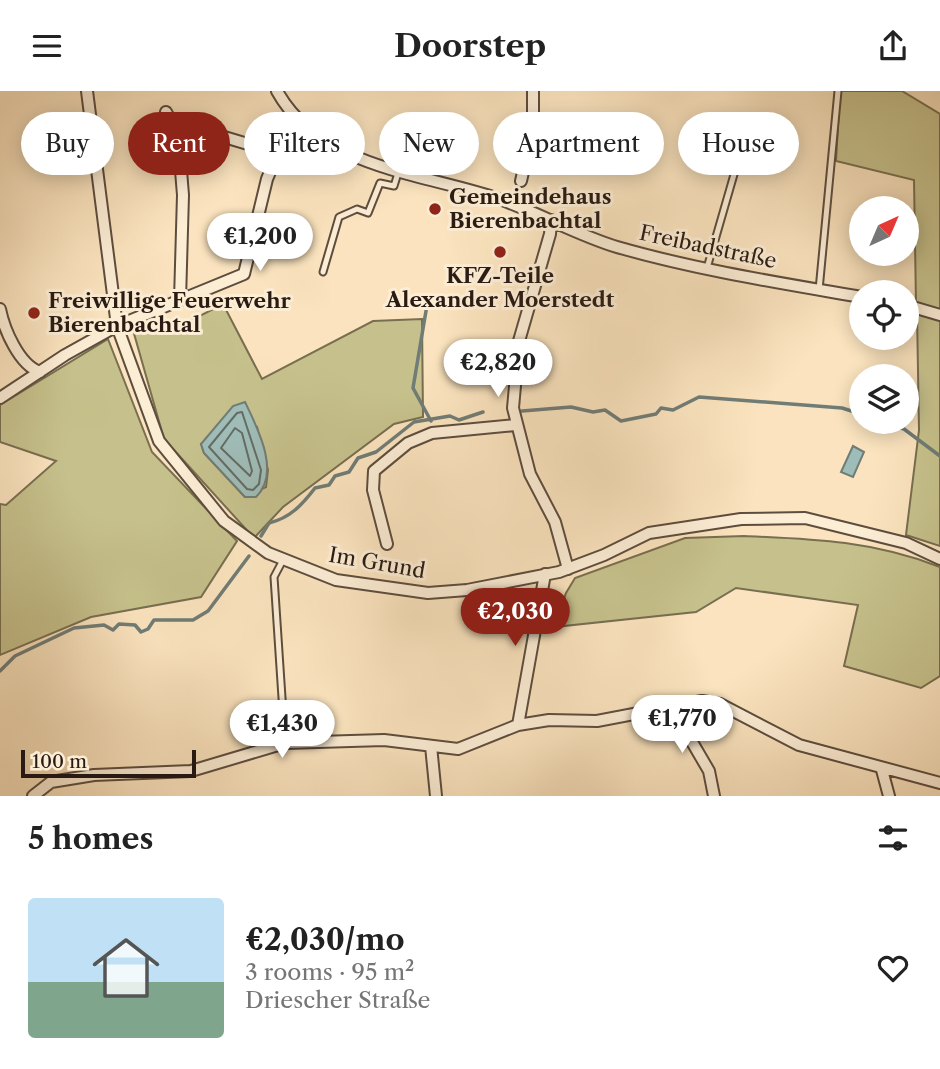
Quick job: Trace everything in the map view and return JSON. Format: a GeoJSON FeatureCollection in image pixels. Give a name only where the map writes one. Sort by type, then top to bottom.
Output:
{"type":"FeatureCollection","features":[{"type":"Feature","properties":{"kind":"street","name":"Im Grund"},"geometry":{"type":"LineString","coordinates":[[88,91],[117,326],[159,441],[224,520],[261,549],[336,580],[428,593],[467,590],[568,569],[649,533],[741,519],[805,518],[906,543],[940,559]]}},
{"type":"Feature","properties":{"kind":"street","name":"Freibadstraße"},"geometry":{"type":"LineString","coordinates":[[277,91],[291,112]]}},
{"type":"Feature","properties":{"kind":"street"},"geometry":{"type":"LineString","coordinates":[[521,181],[533,128],[533,91]]}},
{"type":"Feature","properties":{"kind":"street"},"geometry":{"type":"LineString","coordinates":[[180,300],[181,175]]}},
{"type":"Feature","properties":{"kind":"street"},"geometry":{"type":"LineString","coordinates":[[0,398],[117,326],[244,274],[269,175]]}},
{"type":"Feature","properties":{"kind":"street","name":"Freibadstraße"},"geometry":{"type":"LineString","coordinates":[[416,175],[499,199],[616,246],[707,268],[849,295]]}},
{"type":"Feature","properties":{"kind":"street"},"geometry":{"type":"LineString","coordinates":[[551,220],[550,234],[519,341],[514,379],[515,425],[530,474],[555,522],[568,569]]}},
{"type":"Feature","properties":{"kind":"street"},"geometry":{"type":"LineString","coordinates":[[0,309],[3,324],[30,369],[40,372]]}},
{"type":"Feature","properties":{"kind":"street"},"geometry":{"type":"LineString","coordinates":[[919,309],[940,315]]}},
{"type":"Feature","properties":{"kind":"street"},"geometry":{"type":"LineString","coordinates":[[387,544],[373,490],[374,471],[408,443],[432,433],[515,425]]}},
{"type":"Feature","properties":{"kind":"street"},"geometry":{"type":"LineString","coordinates":[[518,725],[521,693],[544,574]]}},
{"type":"Feature","properties":{"kind":"street"},"geometry":{"type":"LineString","coordinates":[[33,796],[51,782],[93,775],[191,771],[285,743],[384,740],[458,749],[518,725],[549,720],[597,721],[702,701],[720,704],[799,744],[940,783]]}},
{"type":"Feature","properties":{"kind":"street"},"geometry":{"type":"LineString","coordinates":[[671,706],[709,771],[714,796]]}},
{"type":"Feature","properties":{"kind":"street"},"geometry":{"type":"LineString","coordinates":[[431,746],[436,796]]}},
{"type":"Feature","properties":{"kind":"street"},"geometry":{"type":"LineString","coordinates":[[882,769],[890,796]]}},
{"type":"Feature","properties":{"kind":"lane"},"geometry":{"type":"LineString","coordinates":[[819,290],[838,91]]}},
{"type":"Feature","properties":{"kind":"lane"},"geometry":{"type":"LineString","coordinates":[[323,272],[339,217],[357,208],[368,213],[380,183],[394,186],[397,175]]}},
{"type":"Feature","properties":{"kind":"lane"},"geometry":{"type":"LineString","coordinates":[[707,268],[734,175]]}},
{"type":"Feature","properties":{"kind":"lane"},"geometry":{"type":"LineString","coordinates":[[283,560],[274,577],[285,743]]}},
{"type":"Feature","properties":{"kind":"lane"},"geometry":{"type":"LineString","coordinates":[[480,606],[537,621]]}},
{"type":"Feature","properties":{"kind":"shaded area"},"geometry":{"type":"Polygon","coordinates":[[[840,91],[902,91],[940,114],[940,312],[919,306],[919,280],[916,280],[915,266],[919,266],[919,196],[914,196],[914,180],[836,161],[840,91]]]}},
{"type":"Feature","properties":{"kind":"shaded area"},"geometry":{"type":"Polygon","coordinates":[[[223,304],[262,379],[373,321],[422,319],[423,417],[394,424],[283,507],[254,538],[164,439],[133,330],[184,324],[223,304]],[[257,427],[201,444],[204,453],[245,497],[266,487],[268,470],[257,427]]]}},
{"type":"Feature","properties":{"kind":"shaded area"},"geometry":{"type":"Polygon","coordinates":[[[919,314],[940,320],[940,546],[906,535],[919,434],[919,314]]]}},
{"type":"Feature","properties":{"kind":"shaded area"},"geometry":{"type":"Polygon","coordinates":[[[108,339],[152,452],[237,541],[201,597],[91,617],[0,655],[0,504],[6,505],[56,461],[0,442],[0,405],[108,339]]]}},
{"type":"Feature","properties":{"kind":"shaded area"},"geometry":{"type":"Polygon","coordinates":[[[744,536],[844,543],[915,558],[940,567],[940,676],[921,688],[844,666],[858,605],[736,588],[696,612],[554,627],[566,593],[575,578],[685,538],[744,536]]]}},
{"type":"Feature","properties":{"kind":"water"},"geometry":{"type":"Polygon","coordinates":[[[245,402],[261,438],[267,464],[267,476],[256,497],[245,497],[204,453],[201,444],[233,406],[245,402]]]}},
{"type":"Feature","properties":{"kind":"water"},"geometry":{"type":"Polygon","coordinates":[[[853,446],[864,452],[853,477],[841,472],[853,446]]]}},
{"type":"Feature","properties":{"kind":"waterway"},"geometry":{"type":"LineString","coordinates":[[431,421],[413,388],[427,305],[432,300]]}},
{"type":"Feature","properties":{"kind":"waterway"},"geometry":{"type":"LineString","coordinates":[[522,411],[571,407],[593,412],[605,410],[621,421],[656,414],[661,408],[673,410],[699,397],[849,410]]}},
{"type":"Feature","properties":{"kind":"waterway"},"geometry":{"type":"LineString","coordinates":[[261,536],[269,523],[295,510],[315,488],[329,485],[335,476],[349,472],[358,458],[376,452],[414,422],[450,416],[459,420],[483,412]]}},
{"type":"Feature","properties":{"kind":"waterway"},"geometry":{"type":"LineString","coordinates":[[911,434],[940,456]]}},
{"type":"Feature","properties":{"kind":"waterway"},"geometry":{"type":"LineString","coordinates":[[0,671],[15,656],[74,628],[104,625],[113,630],[119,624],[135,625],[141,632],[148,629],[154,620],[193,620],[208,611],[249,556]]}},
{"type":"Feature","properties":{"kind":"place","name":"Gemeindehaus Bierenbachtal"},"geometry":{"type":"Point","coordinates":[435,209]}},
{"type":"Feature","properties":{"kind":"place","name":"KFZ-Teile Alexander Moerstedt"},"geometry":{"type":"Point","coordinates":[500,252]}},
{"type":"Feature","properties":{"kind":"place","name":"Freiwillige Feuerwehr Bierenbachtal"},"geometry":{"type":"Point","coordinates":[34,313]}}]}
